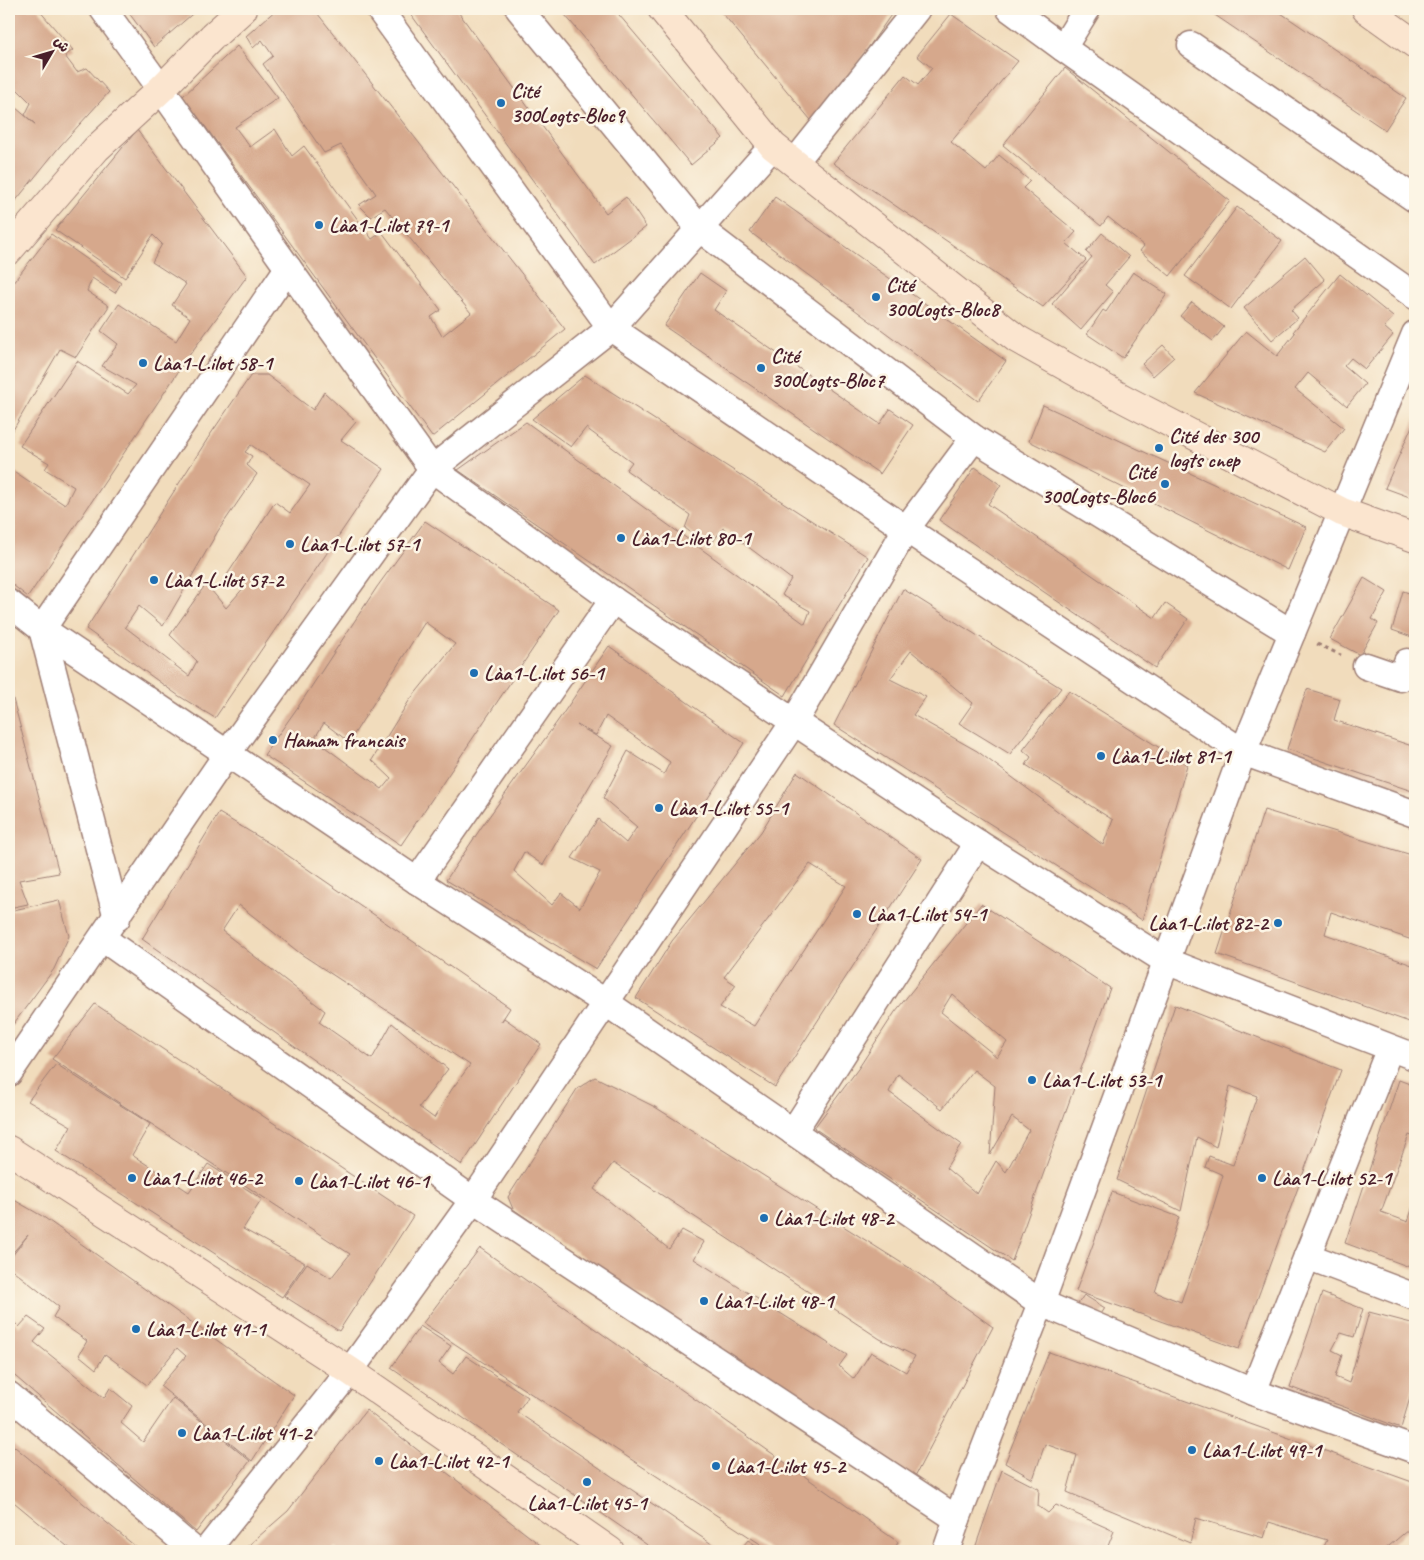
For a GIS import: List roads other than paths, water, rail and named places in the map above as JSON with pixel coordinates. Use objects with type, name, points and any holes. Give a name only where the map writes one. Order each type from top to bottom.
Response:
[{"type":"street","points":[[103,9],[432,469],[613,600],[794,722],[978,843],[1166,961],[1415,1057]]},
{"type":"street","points":[[9,250],[96,149],[243,9]]},
{"type":"street","points":[[379,9],[611,328],[906,529],[1243,752],[1415,814]]},
{"type":"street","points":[[519,9],[700,229],[974,438],[1292,632]]},
{"type":"street","points":[[662,9],[774,146],[1017,339],[1124,399],[1342,512],[1415,538]]},
{"type":"street","points":[[795,162],[917,9]]},
{"type":"street","points":[[1010,9],[1415,296]]},
{"type":"street","points":[[1063,48],[1087,9]]},
{"type":"street","points":[[1366,9],[1415,44]]},
{"type":"street","points":[[1191,45],[1415,199]]},
{"type":"street","points":[[9,1073],[227,754],[432,469],[611,328],[774,146]]},
{"type":"street","points":[[288,268],[42,629],[109,928],[473,1200],[957,1519]]},
{"type":"street","points":[[946,1551],[1041,1303],[1243,752],[1415,334]]},
{"type":"street","points":[[206,1551],[350,1372],[473,1200],[794,722],[906,529],[974,438]]},
{"type":"street","points":[[417,881],[613,600]]},
{"type":"street","points":[[9,603],[42,629],[227,754],[417,881],[605,1002],[1041,1303],[1253,1392],[1415,1450]]},
{"type":"street","points":[[1366,666],[1401,678],[1407,662],[1415,664]]},
{"type":"street","points":[[793,1132],[978,843]]},
{"type":"street","points":[[1253,1392],[1390,1048]]},
{"type":"street","points":[[9,1150],[350,1372],[610,1551]]},
{"type":"street","points":[[1307,1256],[1415,1296]]},
{"type":"street","points":[[9,1396],[195,1551]]},
{"type":"place","name":"Cité 300Logts-Bloc9","points":[[501,103]]},
{"type":"place","name":"Làa1-L.ilot 79-1","points":[[319,225]]},
{"type":"place","name":"Cité 300Logts-Bloc8","points":[[876,297]]},
{"type":"place","name":"Làa1-L.ilot 58-1","points":[[143,363]]},
{"type":"place","name":"Cité 300Logts-Bloc7","points":[[761,368]]},
{"type":"place","name":"Cité des 300 logts cnep","points":[[1159,448]]},
{"type":"place","name":"Cité 300Logts-Bloc6","points":[[1165,484]]},
{"type":"place","name":"Làa1-L.ilot 80-1","points":[[621,538]]},
{"type":"place","name":"Làa1-L.ilot 57-1","points":[[290,544]]},
{"type":"place","name":"Làa1-L.ilot 57-2","points":[[154,580]]},
{"type":"place","name":"Làa1-L.ilot 56-1","points":[[474,673]]},
{"type":"place","name":"Hamam francais","points":[[273,740]]},
{"type":"place","name":"Làa1-L.ilot 81-1","points":[[1101,756]]},
{"type":"place","name":"Làa1-L.ilot 55-1","points":[[659,808]]},
{"type":"place","name":"Làa1-L.ilot 54-1","points":[[857,914]]},
{"type":"place","name":"Làa1-L.ilot 82-2","points":[[1278,923]]},
{"type":"place","name":"Làa1-L.ilot 53-1","points":[[1032,1080]]},
{"type":"place","name":"Làa1-L.ilot 46-2","points":[[132,1178]]},
{"type":"place","name":"Làa1-L.ilot 52-1","points":[[1262,1178]]},
{"type":"place","name":"Làa1-L.ilot 46-1","points":[[299,1181]]},
{"type":"place","name":"Làa1-L.ilot 48-2","points":[[764,1218]]},
{"type":"place","name":"Làa1-L.ilot 48-1","points":[[704,1301]]},
{"type":"place","name":"Làa1-L.ilot 41-1","points":[[136,1329]]},
{"type":"place","name":"Làa1-L.ilot 41-2","points":[[182,1433]]},
{"type":"place","name":"Làa1-L.ilot 49-1","points":[[1192,1450]]},
{"type":"place","name":"Làa1-L.ilot 42-1","points":[[379,1461]]},
{"type":"place","name":"Làa1-L.ilot 45-2","points":[[716,1466]]},
{"type":"place","name":"Làa1-L.ilot 45-1","points":[[587,1482]]}]
